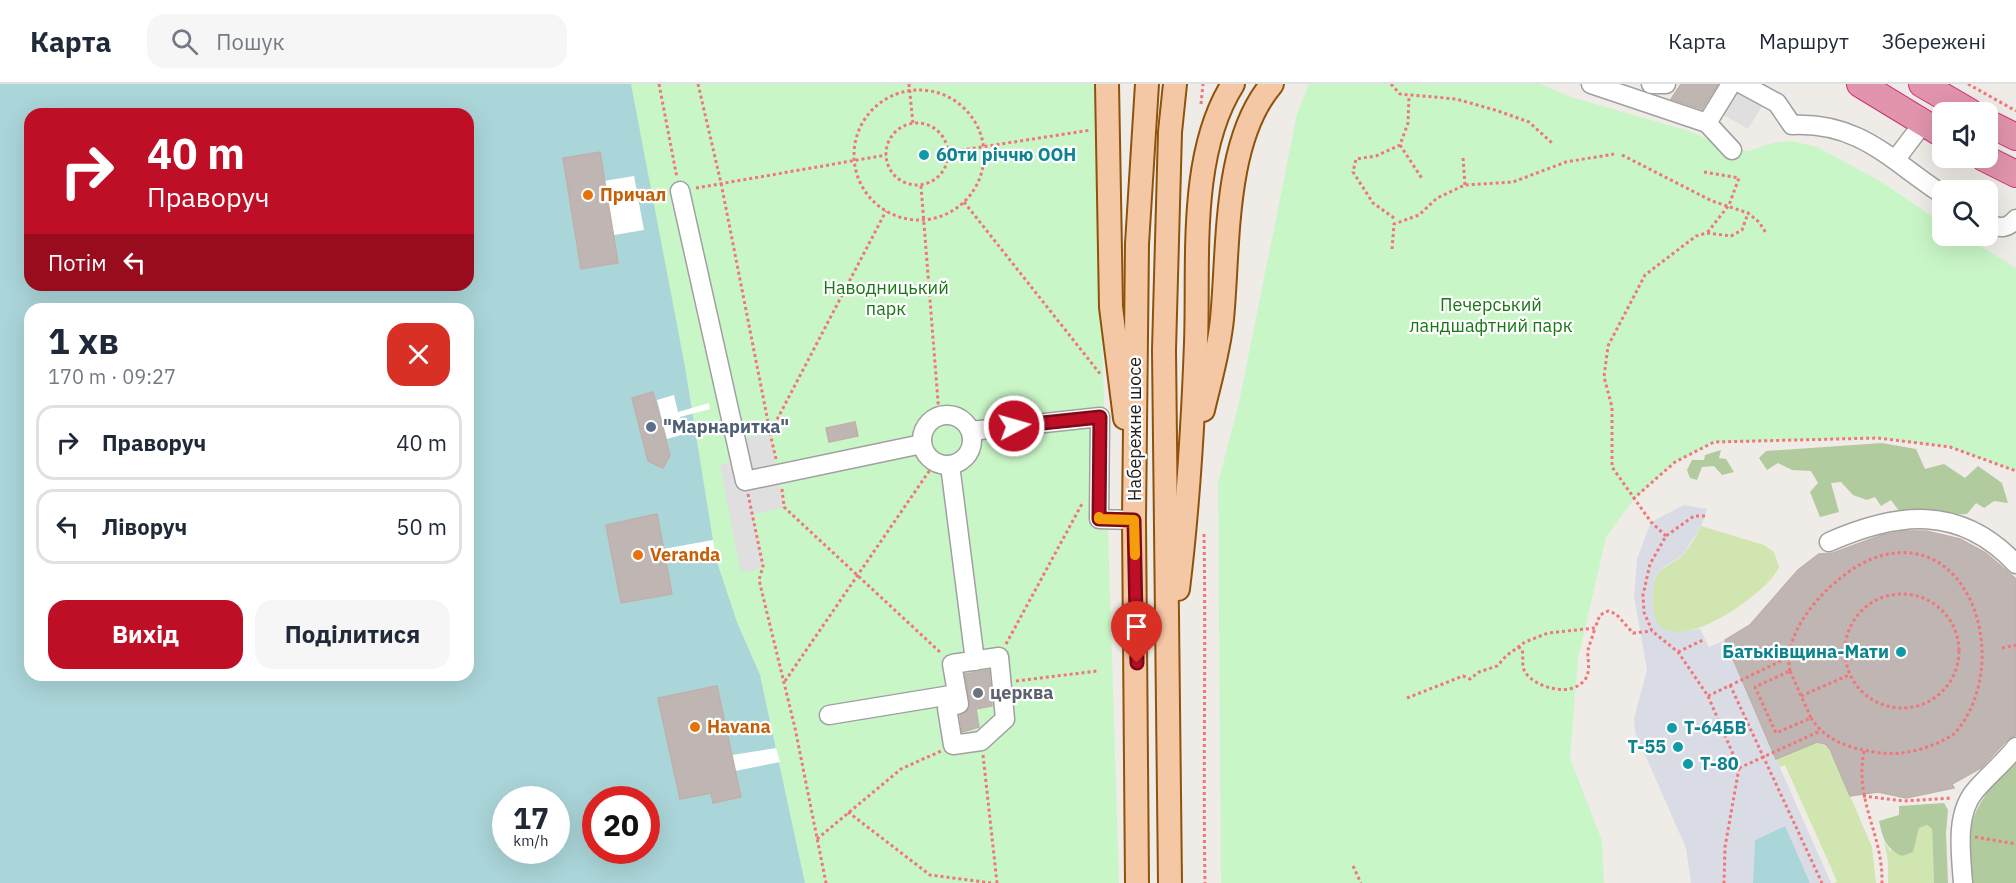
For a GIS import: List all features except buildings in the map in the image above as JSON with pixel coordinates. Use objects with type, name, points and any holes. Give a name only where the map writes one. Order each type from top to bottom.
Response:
[{"type":"highway","points":[[1860,84],[1932,127]]},
{"type":"highway","points":[[1922,84],[1953,102]]},
{"type":"highway","points":[[1998,128],[2016,136]]},
{"type":"highway","points":[[1998,165],[2016,174]]},
{"type":"main road","points":[[1107,84],[1111,307],[1135,512]]},
{"type":"main road","name":"Набережне шосе","points":[[1137,883],[1135,512],[1137,234],[1147,84]]},
{"type":"main road","name":"Набережне шосе","points":[[1170,883],[1164,350],[1170,132],[1175,84]]},
{"type":"main road","points":[[1168,662],[1191,461],[1203,173],[1219,113],[1233,84]]},
{"type":"main road","points":[[1191,461],[1221,323],[1234,178],[1239,150],[1257,105],[1272,84]]},
{"type":"main road","points":[[1997,168],[2016,182]]},
{"type":"street","points":[[1591,84],[1707,123],[1732,150]]},
{"type":"street","points":[[1651,84],[1666,84]]},
{"type":"street","points":[[1707,123],[1731,84]]},
{"type":"street","points":[[1742,84],[1777,103],[1792,125],[1823,124],[1847,130],[1896,159],[1912,174],[1932,187]]},
{"type":"street","points":[[1896,159],[1932,129]]},
{"type":"street","points":[[680,191],[745,481],[922,444]]},
{"type":"street","points":[[1998,226],[2003,228],[2010,226],[2016,219]]},
{"type":"street","points":[[939,414],[961,419],[971,431],[972,446],[969,453],[957,463],[942,464],[924,451],[922,444],[925,428],[939,414]]},
{"type":"street","points":[[971,431],[1100,417],[1099,519],[1135,512]]},
{"type":"street","points":[[942,464],[975,661]]},
{"type":"street","points":[[1829,542],[1880,522],[1922,517],[1961,527],[1998,547],[2016,564]]},
{"type":"street","points":[[999,657],[1005,719],[981,741],[953,745],[947,708],[959,704],[952,664],[975,661],[999,657]]},
{"type":"street","points":[[830,715],[957,694]]},
{"type":"street","points":[[1963,883],[1961,834],[1966,808],[1974,792],[2016,747]]},
{"type":"path","points":[[659,84],[680,191],[886,155]]},
{"type":"path","points":[[698,84],[721,183],[770,433]]},
{"type":"path","points":[[909,84],[913,123]]},
{"type":"path","points":[[1201,106],[1203,84]]},
{"type":"path","points":[[1391,84],[1400,94],[1456,99],[1529,122],[1552,143]]},
{"type":"path","points":[[1968,84],[2016,111]]},
{"type":"path","points":[[910,91],[930,91],[949,98],[965,109],[977,126],[983,145],[983,166],[976,186],[964,202],[944,215],[924,220],[904,218],[886,212],[870,198],[859,181],[854,160],[855,141],[862,123],[883,102],[910,91]]},
{"type":"path","points":[[1394,218],[1373,203],[1353,172],[1356,159],[1376,156],[1400,145],[1407,123],[1409,96]]},
{"type":"path","points":[[913,123],[933,127],[941,134],[949,152],[948,162],[938,178],[921,186],[911,185],[893,174],[886,155],[887,146],[896,131],[913,123]]},
{"type":"path","points":[[949,152],[1098,129]]},
{"type":"path","points":[[1400,145],[1423,180]]},
{"type":"path","points":[[1392,249],[1394,224],[1419,215],[1437,198],[1465,185],[1514,182],[1566,162],[1614,154]]},
{"type":"path","points":[[1622,155],[1712,201],[1748,213],[1766,233]]},
{"type":"path","points":[[1463,158],[1465,185]]},
{"type":"path","points":[[1704,172],[1739,178],[1729,205],[1707,233]]},
{"type":"path","points":[[921,186],[939,414]]},
{"type":"path","points":[[639,202],[653,199]]},
{"type":"path","points":[[964,202],[1101,375]]},
{"type":"path","points":[[1666,536],[1634,499],[1612,467],[1612,407],[1604,377],[1608,346],[1645,275],[1696,236],[1707,233],[1731,236],[1742,230],[1748,213]]},
{"type":"path","points":[[1634,499],[1675,462],[1714,442],[1878,438],[1950,447],[2016,471]]},
{"type":"path","points":[[784,682],[942,464]]},
{"type":"path","points":[[999,657],[1099,471]]},
{"type":"path","points":[[745,481],[763,566],[759,580],[784,682],[826,883]]},
{"type":"path","points":[[1705,516],[1694,516],[1666,536],[1650,564],[1646,578],[1644,612],[1652,631],[1678,652],[1708,696],[1739,768],[1725,847],[1724,883]]},
{"type":"path","points":[[1204,527],[1207,698],[1203,772],[1204,883]]},
{"type":"path","points":[[1956,570],[1925,556],[1903,553],[1880,556],[1859,565],[1817,598],[1807,613],[1787,658],[1790,671],[1811,718],[1820,731],[1836,742],[1864,751],[1887,753],[1933,745],[1966,725]]},
{"type":"path","points":[[1912,595],[1937,606],[1949,617],[1959,639],[1960,654],[1950,686],[1930,702],[1915,707],[1900,708],[1878,702],[1858,688],[1850,675],[1845,651],[1849,629],[1863,609],[1888,596],[1912,595]]},
{"type":"path","points":[[1518,647],[1522,649],[1523,668],[1527,675],[1547,687],[1573,688],[1587,677],[1590,664],[1588,652],[1600,615],[1608,611],[1616,614],[1633,633],[1652,631]]},
{"type":"path","points":[[1407,698],[1462,676],[1470,679],[1479,672],[1497,666],[1518,647],[1548,633],[1595,628]]},
{"type":"path","points":[[1678,652],[1705,639]]},
{"type":"path","points":[[2000,641],[2001,657]]},
{"type":"path","points":[[2002,648],[2016,645]]},
{"type":"path","points":[[1708,696],[1787,658]]},
{"type":"path","points":[[1003,682],[1097,671]]},
{"type":"path","points":[[1790,671],[1755,687],[1776,733],[1811,718]]},
{"type":"path","points":[[1801,696],[1850,675]]},
{"type":"path","points":[[1730,685],[1822,883]]},
{"type":"path","points":[[1739,768],[1820,731]]},
{"type":"path","points":[[981,741],[997,883]]},
{"type":"path","points":[[817,839],[901,769],[953,745]]},
{"type":"path","points":[[1864,751],[1860,780],[1879,844],[1882,883]]},
{"type":"path","points":[[1863,796],[1904,801],[1950,798]]},
{"type":"path","points":[[848,812],[930,876],[992,883]]},
{"type":"path","points":[[1961,834],[2016,844]]},
{"type":"path","points":[[1353,866],[1361,883]]},
{"type":"green space","name":"Наводницький парк","points":[[629,84],[1094,84],[1119,883],[805,883],[760,675],[737,622],[716,559]]},
{"type":"green space","name":"Печерський ландшафтний парк","points":[[1309,84],[1540,84],[1571,97],[1689,131],[1732,150],[1749,151],[1772,143],[1792,141],[1817,147],[1880,181],[1932,216],[1932,246],[1980,246],[2016,268],[2016,471],[1950,447],[1878,438],[1714,442],[1675,462],[1634,499],[1606,537],[1578,659],[1570,758],[1602,841],[1604,883],[1221,883],[1218,483],[1239,403],[1297,114]]},
{"type":"green space","points":[[1882,443],[1916,449],[1925,469],[1944,464],[1965,478],[1978,466],[2002,483],[2008,503],[1994,501],[1984,508],[1976,503],[1967,514],[1899,511],[1891,500],[1881,506],[1875,497],[1867,500],[1853,495],[1841,482],[1831,483],[1839,512],[1820,517],[1810,492],[1818,483],[1811,471],[1792,470],[1778,463],[1767,470],[1759,458],[1766,451]]},
{"type":"green space","points":[[1721,450],[1719,458],[1726,459],[1734,472],[1722,475],[1714,466],[1702,467],[1697,480],[1690,478],[1687,470],[1692,460],[1704,460],[1705,455]]},
{"type":"green space","points":[[1701,526],[1764,545],[1774,552],[1779,567],[1771,579],[1736,609],[1692,630],[1673,632],[1659,626],[1653,609],[1653,584],[1662,570],[1684,554]]},
{"type":"green space","points":[[1817,742],[1830,749],[1872,847],[1876,883],[1835,883],[1837,881],[1785,765],[1780,767],[1776,759]]},
{"type":"green space","points":[[2016,756],[2016,883],[1968,883],[1971,826],[1990,788]]},
{"type":"green space","points":[[1944,803],[1948,810],[1946,833],[1948,883],[1934,883],[1932,829],[1927,825],[1919,828],[1913,852],[1902,856],[1892,850],[1886,842],[1879,821],[1899,815],[1899,806]]},
{"type":"green space","points":[[1927,825],[1932,829],[1934,883],[1888,883],[1888,861],[1884,841],[1890,851],[1917,838],[1919,828]]},
{"type":"shaded area","points":[[1737,89],[1763,104],[1748,129],[1722,114]]},
{"type":"shaded area","points":[[770,433],[784,507],[753,515],[763,566],[751,572],[740,570],[720,465],[740,460],[735,440]]},
{"type":"shaded area","points":[[1684,505],[1707,509],[1701,526],[1683,555],[1662,568],[1655,578],[1652,603],[1657,623],[1665,630],[1677,632],[1700,629],[1709,647],[1725,640],[1784,666],[1878,792],[1850,796],[1830,749],[1825,744],[1817,742],[1773,752],[1831,883],[1810,883],[1784,826],[1755,840],[1753,883],[1691,883],[1686,848],[1635,732],[1634,718],[1647,670],[1634,596],[1637,559],[1651,522]]},
{"type":"water","points":[[0,84],[631,84],[685,367],[716,559],[737,622],[760,675],[805,883],[0,883]]},
{"type":"water","points":[[1785,826],[1810,883],[1753,883],[1755,840]]},
{"type":"pier","points":[[634,176],[644,230],[614,235],[604,181]]},
{"type":"pier","points":[[674,395],[678,412],[709,403],[710,409],[680,417],[684,434],[667,439],[657,400]]},
{"type":"pier","points":[[713,540],[715,552],[666,562],[663,549]]},
{"type":"pier","points":[[776,748],[780,762],[735,771],[732,755]]},
{"type":"slow traffic","points":[[1099,517],[1099,519],[1134,520],[1135,555]]},
{"type":"place","name":"60ти річчю ООН","points":[[924,155]]},
{"type":"place","name":"Причал","points":[[588,195]]},
{"type":"place","name":"\"Марнаритка\"","points":[[651,427]]},
{"type":"place","name":"Veranda","points":[[638,555]]},
{"type":"place","name":"Батьківщина-Мати","points":[[1901,652]]},
{"type":"place","name":"церква","points":[[978,693]]},
{"type":"place","name":"Havana","points":[[695,727]]},
{"type":"place","name":"Т-64БВ","points":[[1672,728]]},
{"type":"place","name":"Т-55","points":[[1678,747]]},
{"type":"place","name":"Т-80","points":[[1688,764]]},
{"type":"route","points":[[1014,426],[1100,417],[1099,519],[1134,520],[1137,663]]}]
